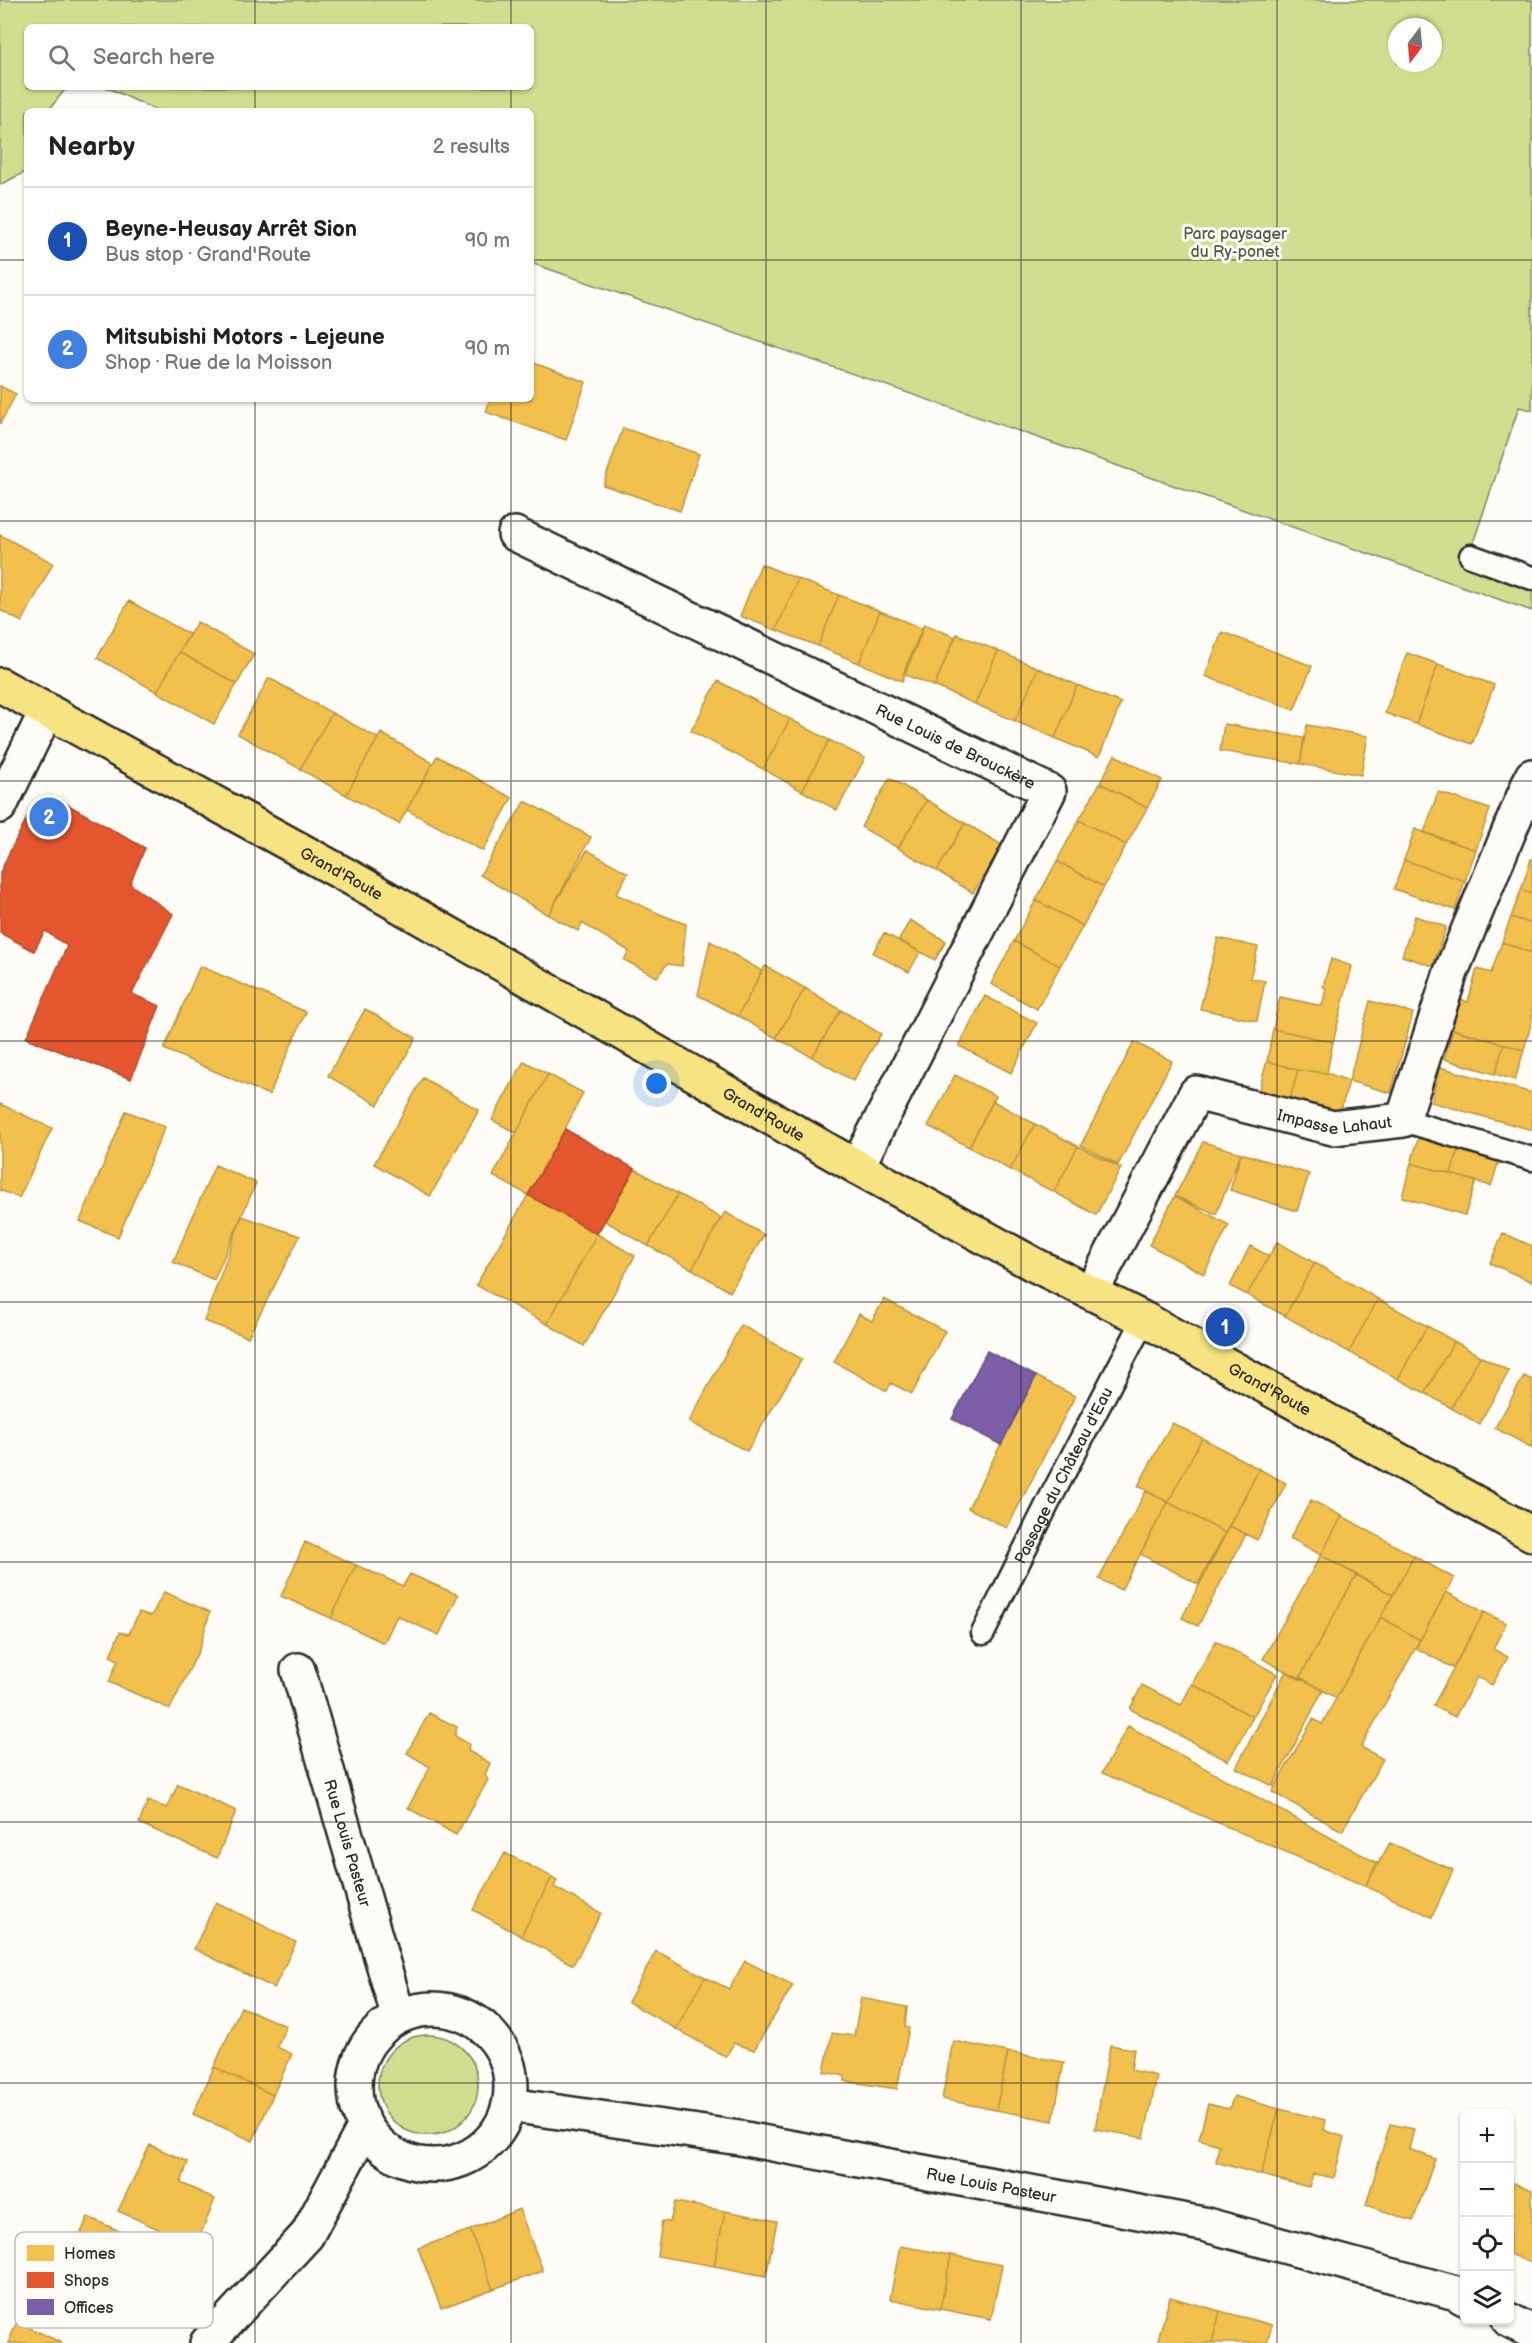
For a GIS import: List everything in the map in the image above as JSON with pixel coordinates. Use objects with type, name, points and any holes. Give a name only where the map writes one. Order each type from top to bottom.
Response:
[{"type":"main road","name":"Grand'Route","points":[[0,685],[353,879],[856,1167],[1033,1264],[1092,1291],[1144,1319],[1532,1534]]},
{"type":"street","name":"Rue Louis de Brouckère","points":[[515,534],[1049,791],[856,1167]]},
{"type":"street","points":[[0,806],[47,711]]},
{"type":"street","name":"Impasse Lahaut","points":[[1092,1291],[1196,1093],[1333,1128],[1402,1120],[1451,972],[1532,776]]},
{"type":"street","name":"Rue Louis Pasteur","points":[[298,1670],[398,2015]]},
{"type":"street","points":[[427,2007],[457,2011],[483,2025],[502,2047],[512,2075],[510,2105],[500,2129],[481,2149],[458,2162],[431,2166],[405,2161],[381,2146],[364,2126],[354,2095],[357,2063],[373,2035],[398,2015],[427,2007]]},
{"type":"street","name":"Rue Louis Pasteur","points":[[510,2105],[740,2138],[1203,2224],[1460,2296]]},
{"type":"street","points":[[207,2343],[307,2235],[364,2126]]},
{"type":"street","points":[[1514,2323],[1532,2332]]},
{"type":"lane","points":[[1471,556],[1532,578]]},
{"type":"lane","points":[[1402,1120],[1532,1159]]},
{"type":"lane","name":"Passage du Château d'Eau","points":[[982,1633],[1144,1319]]},
{"type":"green space","name":"Parc paysager du Ry-ponet","points":[[0,0],[1532,0],[1532,410],[1519,407],[1467,561],[1532,585],[1532,611],[534,264],[534,108],[152,108],[112,90],[534,90],[534,24],[24,24],[24,90],[65,90],[50,108],[24,108],[24,173],[0,185]]},
{"type":"green space","points":[[418,2035],[438,2035],[464,2049],[475,2066],[478,2085],[475,2104],[464,2121],[438,2135],[418,2135],[400,2127],[386,2113],[378,2095],[378,2075],[386,2057],[400,2043]]},
{"type":"building: Homes","points":[[534,363],[586,382],[566,440],[486,412],[489,402],[534,402]]},
{"type":"building: Homes","points":[[0,386],[16,394],[0,424]]},
{"type":"building: Homes","points":[[623,428],[699,454],[680,511],[603,485]]},
{"type":"building: Homes","points":[[0,535],[53,563],[22,622],[0,610]]},
{"type":"building: Homes","points":[[761,564],[798,579],[776,630],[740,616]]},
{"type":"building: Homes","points":[[798,579],[839,595],[818,646],[776,630]]},
{"type":"building: Homes","points":[[839,595],[880,611],[859,663],[818,646]]},
{"type":"building: Homes","points":[[129,601],[189,634],[157,692],[97,658]]},
{"type":"building: Homes","points":[[880,611],[923,629],[902,681],[859,663]]},
{"type":"building: Homes","points":[[197,622],[254,654],[237,684],[179,652]]},
{"type":"building: Homes","points":[[924,624],[955,637],[934,686],[903,674]]},
{"type":"building: Homes","points":[[1222,632],[1312,666],[1294,710],[1205,676]]},
{"type":"building: Homes","points":[[957,634],[998,651],[975,704],[934,686]]},
{"type":"building: Homes","points":[[998,651],[1038,668],[1015,721],[975,704]]},
{"type":"building: Homes","points":[[179,652],[237,684],[214,724],[157,692]]},
{"type":"building: Homes","points":[[1407,653],[1438,664],[1416,724],[1385,713]]},
{"type":"building: Homes","points":[[1438,664],[1494,685],[1472,744],[1416,724]]},
{"type":"building: Homes","points":[[1038,668],[1077,685],[1055,738],[1015,721]]},
{"type":"building: Homes","points":[[269,678],[332,713],[300,769],[238,734]]},
{"type":"building: Homes","points":[[718,681],[790,719],[763,769],[691,731]]},
{"type":"building: Homes","points":[[1077,685],[1121,703],[1099,757],[1055,738]]},
{"type":"building: Homes","points":[[332,713],[378,738],[346,795],[300,769]]},
{"type":"building: Homes","points":[[790,719],[829,740],[802,791],[763,769]]},
{"type":"building: Homes","points":[[1224,724],[1304,738],[1300,764],[1220,751]]},
{"type":"building: Homes","points":[[1307,725],[1368,736],[1361,775],[1300,764]]},
{"type":"building: Homes","points":[[381,733],[433,763],[399,824],[346,795]]},
{"type":"building: Homes","points":[[829,740],[865,758],[837,810],[802,791]]},
{"type":"building: Homes","points":[[1115,755],[1162,780],[1147,808],[1100,783]]},
{"type":"building: Homes","points":[[437,756],[512,798],[483,851],[407,810]]},
{"type":"building: Homes","points":[[890,778],[927,800],[898,848],[861,827]]},
{"type":"building: Homes","points":[[1100,783],[1147,808],[1126,845],[1079,820]]},
{"type":"building: Homes","points":[[1438,792],[1490,809],[1476,850],[1424,833]]},
{"type":"building: Homes","points":[[927,800],[965,823],[937,871],[898,848]]},
{"type":"building: Homes","points":[[525,801],[591,837],[548,915],[480,875]]},
{"type":"building: Homes","points":[[1079,820],[1126,845],[1104,887],[1057,861]]},
{"type":"building: Homes","points":[[965,823],[1002,845],[973,893],[937,871]]},
{"type":"building: Homes","points":[[1415,829],[1476,850],[1465,881],[1404,860]]},
{"type":"building: Homes","points":[[587,850],[628,873],[616,894],[686,924],[682,966],[667,964],[657,977],[624,960],[629,951],[582,923],[578,931],[548,915]]},
{"type":"building: Homes","points":[[1532,859],[1532,894],[1521,890]]},
{"type":"building: Homes","points":[[1404,860],[1465,881],[1455,910],[1394,889]]},
{"type":"building: Homes","points":[[1057,861],[1104,887],[1083,926],[1036,900]]},
{"type":"building: Homes","points":[[1521,890],[1532,894],[1532,924],[1511,917]]},
{"type":"building: Homes","points":[[1036,900],[1083,926],[1060,966],[1014,941]]},
{"type":"building: Homes","points":[[1415,916],[1446,927],[1433,966],[1402,956]]},
{"type":"building: Homes","points":[[1511,917],[1532,924],[1532,953],[1502,942]]},
{"type":"building: Homes","points":[[910,920],[946,941],[935,960],[899,940]]},
{"type":"building: Homes","points":[[884,933],[920,952],[909,972],[873,953]]},
{"type":"building: Homes","points":[[1218,938],[1258,947],[1250,978],[1265,981],[1257,1021],[1200,1009]]},
{"type":"building: Homes","points":[[710,941],[762,971],[738,1016],[698,995]]},
{"type":"building: Homes","points":[[1014,941],[1060,966],[1037,1009],[991,984]]},
{"type":"building: Homes","points":[[1502,942],[1532,953],[1532,1020],[1524,1050],[1451,1029],[1460,999],[1468,1002],[1477,969],[1491,973]]},
{"type":"building: Homes","points":[[1331,959],[1352,966],[1333,1042],[1273,1029],[1280,997],[1322,1006],[1326,989],[1323,986]]},
{"type":"building: Homes","points":[[200,966],[306,1012],[269,1095],[164,1049]]},
{"type":"building: Homes","points":[[765,966],[805,988],[776,1038],[738,1016]]},
{"type":"building: Homes","points":[[805,988],[841,1010],[812,1057],[776,1038]]},
{"type":"building: Homes","points":[[985,996],[1037,1023],[1011,1073],[959,1046]]},
{"type":"building: Homes","points":[[1370,1001],[1413,1013],[1391,1093],[1349,1081]]},
{"type":"building: Homes","points":[[365,1009],[416,1038],[378,1105],[328,1076]]},
{"type":"building: Homes","points":[[841,1010],[881,1034],[853,1081],[812,1057]]},
{"type":"building: Homes","points":[[1273,1029],[1333,1042],[1327,1073],[1298,1070],[1267,1061]]},
{"type":"building: Homes","points":[[1453,1029],[1504,1044],[1495,1074],[1444,1059]]},
{"type":"building: Homes","points":[[1134,1042],[1172,1061],[1118,1165],[1081,1145]]},
{"type":"building: Homes","points":[[1504,1044],[1524,1050],[1515,1080],[1495,1074]]},
{"type":"building: Homes","points":[[524,1061],[548,1074],[516,1133],[492,1120]]},
{"type":"building: Homes","points":[[1267,1061],[1298,1070],[1288,1106],[1257,1097]]},
{"type":"building: Homes","points":[[1440,1067],[1532,1093],[1532,1130],[1431,1102]]},
{"type":"building: Homes","points":[[1298,1070],[1327,1073],[1349,1081],[1338,1120],[1288,1106]]},
{"type":"building: Homes","points":[[548,1074],[583,1093],[528,1195],[493,1176]]},
{"type":"building: Homes","points":[[955,1075],[996,1096],[969,1147],[928,1126]]},
{"type":"building: Homes","points":[[423,1078],[479,1110],[430,1196],[374,1164]]},
{"type":"building: Homes","points":[[993,1101],[1035,1124],[1010,1170],[969,1147]]},
{"type":"building: Homes","points":[[0,1104],[52,1128],[19,1198],[0,1190]]},
{"type":"building: Homes","points":[[126,1111],[165,1127],[118,1237],[80,1221]]},
{"type":"building: Homes","points":[[1035,1124],[1078,1146],[1054,1192],[1010,1170]]},
{"type":"building: Homes","points":[[1420,1133],[1460,1144],[1451,1174],[1411,1163]]},
{"type":"building: Homes","points":[[1203,1142],[1241,1153],[1216,1214],[1175,1196]]},
{"type":"building: Homes","points":[[1460,1144],[1500,1157],[1491,1186],[1451,1174]]},
{"type":"building: Homes","points":[[1078,1146],[1121,1168],[1096,1215],[1054,1192]]},
{"type":"building: Homes","points":[[1241,1153],[1309,1174],[1297,1211],[1230,1190]]},
{"type":"building: Homes","points":[[1411,1163],[1476,1181],[1465,1215],[1402,1197]]},
{"type":"building: Homes","points":[[215,1165],[256,1183],[214,1280],[173,1262]]},
{"type":"building: Homes","points":[[635,1169],[678,1194],[648,1246],[605,1221]]},
{"type":"building: Homes","points":[[678,1194],[721,1218],[692,1269],[648,1246]]},
{"type":"building: Homes","points":[[528,1195],[597,1234],[547,1324],[476,1285]]},
{"type":"building: Homes","points":[[1175,1196],[1229,1225],[1204,1274],[1149,1245]]},
{"type":"building: Homes","points":[[725,1212],[764,1235],[730,1292],[692,1269]]},
{"type":"building: Homes","points":[[242,1216],[300,1236],[248,1337],[204,1321]]},
{"type":"building: Homes","points":[[1503,1233],[1532,1246],[1532,1282],[1490,1263]]},
{"type":"building: Homes","points":[[597,1234],[635,1256],[584,1346],[547,1324]]},
{"type":"building: Homes","points":[[1277,1242],[1315,1263],[1285,1316],[1247,1295]]},
{"type":"building: Homes","points":[[1250,1246],[1269,1256],[1247,1295],[1230,1286]]},
{"type":"building: Homes","points":[[1315,1263],[1378,1299],[1349,1352],[1285,1316]]},
{"type":"building: Homes","points":[[884,1299],[945,1331],[912,1394],[891,1383],[887,1391],[834,1362],[859,1314],[872,1321]]},
{"type":"building: Homes","points":[[1378,1299],[1427,1326],[1398,1379],[1349,1352]]},
{"type":"building: Homes","points":[[741,1325],[802,1359],[747,1451],[689,1422]]},
{"type":"building: Homes","points":[[1427,1326],[1454,1341],[1425,1393],[1398,1379]]},
{"type":"building: Homes","points":[[1454,1341],[1480,1356],[1451,1408],[1425,1393]]},
{"type":"building: Homes","points":[[1480,1356],[1509,1371],[1479,1424],[1451,1408]]},
{"type":"building: Homes","points":[[1036,1376],[1075,1396],[1007,1528],[968,1508]]},
{"type":"building: Homes","points":[[1524,1376],[1532,1380],[1532,1448],[1495,1428]]},
{"type":"building: Homes","points":[[1172,1423],[1202,1438],[1168,1502],[1138,1486]]},
{"type":"building: Homes","points":[[1202,1438],[1259,1469],[1225,1533],[1168,1502]]},
{"type":"building: Homes","points":[[1259,1469],[1286,1483],[1257,1540],[1230,1526]]},
{"type":"building: Homes","points":[[1146,1491],[1168,1502],[1121,1590],[1099,1579]]},
{"type":"building: Homes","points":[[1311,1500],[1342,1516],[1321,1555],[1290,1538]]},
{"type":"building: Homes","points":[[1168,1502],[1225,1533],[1198,1584],[1140,1554]]},
{"type":"building: Homes","points":[[1342,1516],[1414,1556],[1393,1595],[1321,1555]]},
{"type":"building: Homes","points":[[1230,1526],[1246,1534],[1198,1626],[1182,1618]]},
{"type":"building: Homes","points":[[305,1542],[356,1565],[331,1618],[281,1596]]},
{"type":"building: Homes","points":[[1321,1555],[1356,1575],[1299,1679],[1263,1659]]},
{"type":"building: Homes","points":[[1414,1556],[1454,1578],[1420,1640],[1381,1617]]},
{"type":"building: Homes","points":[[356,1565],[403,1586],[410,1574],[458,1595],[439,1635],[397,1616],[384,1643],[331,1618]]},
{"type":"building: Homes","points":[[1356,1575],[1393,1595],[1336,1698],[1300,1677]]},
{"type":"building: Homes","points":[[164,1592],[210,1612],[199,1650],[170,1709],[109,1682],[118,1660],[110,1656],[120,1632],[129,1634],[139,1612],[151,1616]]},
{"type":"building: Homes","points":[[1446,1592],[1484,1612],[1453,1668],[1416,1648]]},
{"type":"building: Homes","points":[[1484,1612],[1506,1623],[1493,1649],[1508,1657],[1492,1685],[1477,1677],[1455,1717],[1433,1706]]},
{"type":"building: Homes","points":[[1381,1617],[1420,1640],[1361,1747],[1383,1759],[1342,1831],[1272,1792],[1313,1719],[1322,1724]]},
{"type":"building: Homes","points":[[1216,1641],[1277,1674],[1253,1717],[1192,1684]]},
{"type":"building: Homes","points":[[1286,1671],[1323,1690],[1273,1786],[1236,1768]]},
{"type":"building: Homes","points":[[1192,1684],[1253,1717],[1228,1761],[1130,1709],[1142,1685],[1181,1705]]},
{"type":"building: Homes","points":[[429,1713],[457,1727],[455,1736],[469,1744],[468,1751],[490,1763],[485,1775],[488,1780],[456,1835],[408,1808],[430,1767],[407,1753]]},
{"type":"building: Homes","points":[[1128,1726],[1377,1863],[1365,1886],[1102,1773]]},
{"type":"building: Homes","points":[[178,1784],[236,1811],[217,1858],[139,1823],[148,1801],[167,1808]]},
{"type":"building: Homes","points":[[1390,1843],[1453,1870],[1432,1917],[1365,1886]]},
{"type":"building: Homes","points":[[505,1853],[552,1877],[521,1936],[473,1910]]},
{"type":"building: Homes","points":[[552,1877],[557,1880],[554,1887],[601,1913],[573,1965],[521,1936]]},
{"type":"building: Homes","points":[[216,1902],[296,1942],[274,1988],[194,1949]]},
{"type":"building: Homes","points":[[656,1951],[705,1977],[676,2029],[628,2002]]},
{"type":"building: Homes","points":[[745,1961],[793,1985],[754,2050],[734,2043],[726,2057],[676,2029],[705,1977],[729,1989]]},
{"type":"building: Homes","points":[[861,1998],[907,2007],[905,2027],[909,2028],[897,2089],[845,2081],[845,2076],[824,2072],[832,2033],[854,2036]]},
{"type":"building: Homes","points":[[241,2007],[286,2026],[277,2047],[292,2054],[273,2095],[214,2067]]},
{"type":"building: Homes","points":[[953,2041],[1008,2052],[996,2110],[942,2099]]},
{"type":"building: Homes","points":[[1110,2045],[1134,2049],[1131,2070],[1157,2076],[1144,2138],[1095,2129]]},
{"type":"building: Homes","points":[[1008,2052],[1064,2062],[1053,2121],[996,2110]]},
{"type":"building: Homes","points":[[214,2067],[273,2095],[253,2141],[193,2114]]},
{"type":"building: Homes","points":[[1234,2096],[1279,2109],[1261,2175],[1216,2162],[1219,2145],[1199,2139],[1208,2104],[1229,2109]]},
{"type":"building: Homes","points":[[1279,2109],[1326,2120],[1324,2130],[1344,2137],[1334,2178],[1313,2174],[1309,2187],[1261,2175]]},
{"type":"building: Homes","points":[[1390,2124],[1414,2129],[1409,2149],[1435,2159],[1413,2221],[1366,2205]]},
{"type":"building: Homes","points":[[150,2145],[188,2162],[181,2183],[215,2199],[202,2232],[165,2232],[118,2211]]},
{"type":"building: Homes","points":[[1514,2183],[1532,2190],[1532,2263],[1514,2256]]},
{"type":"building: Homes","points":[[675,2202],[725,2211],[714,2266],[657,2256],[662,2221],[670,2222]]},
{"type":"building: Homes","points":[[519,2209],[543,2271],[493,2289],[470,2230]]},
{"type":"building: Homes","points":[[725,2211],[777,2221],[766,2276],[714,2266]]},
{"type":"building: Homes","points":[[88,2217],[121,2232],[81,2232]]},
{"type":"building: Homes","points":[[470,2230],[493,2289],[441,2308],[418,2248]]},
{"type":"building: Homes","points":[[900,2246],[951,2255],[940,2309],[890,2299]]},
{"type":"building: Homes","points":[[951,2255],[1002,2265],[991,2319],[940,2309]]},
{"type":"building: Homes","points":[[1170,2297],[1220,2311],[1212,2343],[1157,2343]]},
{"type":"building: Homes","points":[[1220,2311],[1272,2325],[1267,2343],[1212,2343]]},
{"type":"building: Homes","points":[[15,2327],[30,2328],[62,2343],[8,2343]]},
{"type":"building: Shops","points":[[63,802],[145,848],[130,884],[173,914],[132,994],[160,1006],[131,1079],[26,1038],[67,946],[45,931],[34,951],[0,933],[0,873],[9,853],[28,816]]},
{"type":"building: Shops","points":[[565,1129],[635,1169],[597,1234],[528,1195]]},
{"type":"building: Offices","points":[[987,1351],[1036,1376],[1001,1445],[952,1419]]},
{"type":"place","name":"Mitsubishi Motors - Lejeune","points":[[49,817]]},
{"type":"place","name":"Beyne-Heusay Arrêt Sion","points":[[1225,1327]]}]
